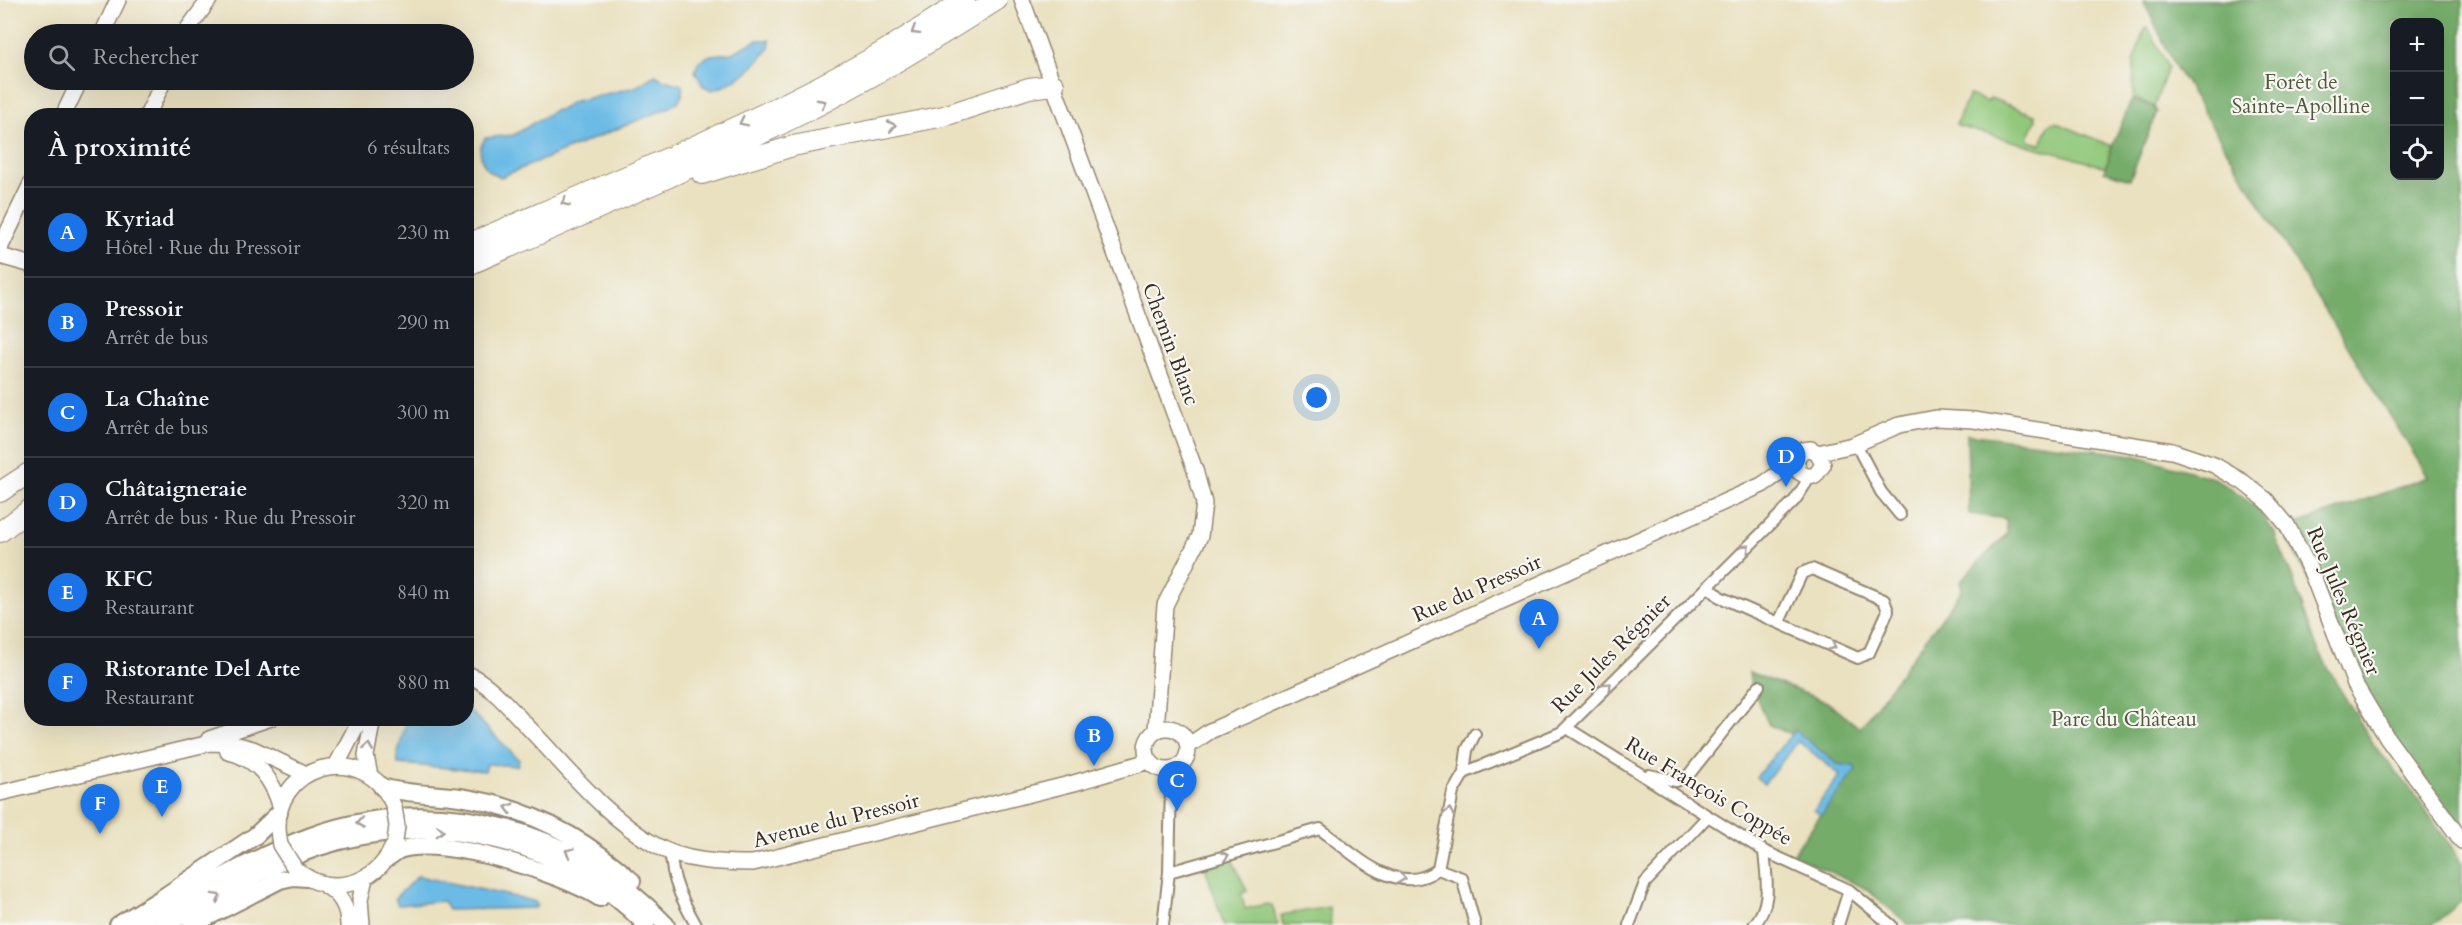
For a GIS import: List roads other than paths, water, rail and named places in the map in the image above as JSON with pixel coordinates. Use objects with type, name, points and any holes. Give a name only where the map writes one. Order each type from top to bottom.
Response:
[{"type":"highway","points":[[474,242],[685,151],[779,105],[872,57],[965,0]]},
{"type":"highway","points":[[474,262],[798,116],[884,70],[997,0]]},
{"type":"highway","points":[[636,191],[664,187],[793,146],[944,116],[1029,88],[1054,85]]},
{"type":"highway","points":[[0,492],[24,476]]},
{"type":"highway","points":[[0,519],[24,502]]},
{"type":"highway","points":[[0,532],[24,514]]},
{"type":"main road","points":[[376,781],[408,793],[459,797],[493,804],[525,813],[555,826],[583,841],[612,862],[649,897],[674,925]]},
{"type":"main road","points":[[118,925],[255,836],[280,809]]},
{"type":"main road","points":[[137,925],[278,849],[348,825],[380,819],[420,816],[453,817],[488,823],[522,832],[554,845],[590,862],[622,885],[666,925]]},
{"type":"main road","points":[[165,925],[254,876],[318,847],[356,836],[410,830],[449,831],[485,836],[531,849],[587,877],[608,891],[646,925]]},
{"type":"main road","points":[[387,858],[399,850],[426,847],[492,856],[553,875],[581,887],[599,897],[633,925]]},
{"type":"main road","points":[[192,925],[280,880],[292,877],[307,878]]},
{"type":"street","points":[[107,24],[118,0]]},
{"type":"street","points":[[116,24],[128,0]]},
{"type":"street","points":[[191,24],[209,0]]},
{"type":"street","name":"Chemin Blanc","points":[[1024,5],[1191,459],[1204,503],[1200,536],[1164,605],[1158,708],[1173,734]]},
{"type":"street","points":[[67,108],[75,90]]},
{"type":"street","points":[[77,108],[85,90]]},
{"type":"street","points":[[151,108],[159,90]]},
{"type":"street","points":[[2,254],[24,201]]},
{"type":"street","points":[[2,254],[24,217]]},
{"type":"street","points":[[2,254],[24,263]]},
{"type":"street","name":"Rue Jules Régnier","points":[[1854,444],[1899,425],[1936,418],[1974,420],[2172,452],[2214,465],[2243,482],[2266,500],[2287,525],[2312,574],[2355,684],[2387,738],[2462,841]]},
{"type":"street","points":[[1821,459],[1854,444],[1881,492],[1900,515]]},
{"type":"street","points":[[1811,449],[1821,459],[1819,473],[1806,476],[1797,469],[1796,460],[1803,450],[1811,449]]},
{"type":"street","name":"Rue du Pressoir","points":[[1173,734],[1210,731],[1762,485],[1796,460]]},
{"type":"street","name":"Rue Jules Régnier","points":[[1464,773],[1567,728],[1795,500],[1806,476]]},
{"type":"street","name":"Rue du Pressoir","points":[[1762,485],[1806,476]]},
{"type":"street","points":[[1708,586],[1720,597],[1858,658],[1869,653],[1888,611],[1884,600],[1812,569],[1802,573],[1779,622]]},
{"type":"street","name":"Avenue du Pressoir","points":[[474,667],[484,671],[500,686],[540,729],[552,751]]},
{"type":"street","name":"Avenue du Pressoir","points":[[474,679],[492,691],[611,814],[656,846],[687,856],[753,863],[1126,768],[1147,754],[1150,734],[1173,734]]},
{"type":"street","points":[[1639,772],[1676,781],[1687,777],[1759,686]]},
{"type":"street","points":[[169,753],[248,726]]},
{"type":"street","points":[[336,766],[357,726]]},
{"type":"street","points":[[324,885],[344,886],[365,879],[380,868],[395,841],[397,826],[394,807],[376,781],[366,756],[372,726]]},
{"type":"street","name":"Rue François Coppée","points":[[1567,728],[1764,851],[1849,890],[1891,925]]},
{"type":"street","points":[[1170,769],[1186,759],[1173,734]]},
{"type":"street","points":[[1169,872],[1320,829],[1382,873],[1401,880],[1417,880],[1429,876],[1438,869],[1453,792],[1464,773],[1467,750],[1475,734]]},
{"type":"street","points":[[0,794],[210,743],[234,744],[253,749],[306,774]]},
{"type":"street","points":[[0,800],[192,754],[216,751],[231,752],[256,765],[276,790],[280,809]]},
{"type":"street","points":[[1147,754],[1170,769]]},
{"type":"street","points":[[348,925],[346,909],[337,892],[307,878],[294,867],[280,845],[276,825],[290,787],[306,774],[325,767],[336,766],[355,768],[376,781]]},
{"type":"street","points":[[1163,925],[1169,872],[1170,769]]},
{"type":"street","points":[[1629,925],[1645,883],[1707,817]]},
{"type":"street","points":[[1754,925],[1763,915],[1768,899],[1764,851]]},
{"type":"street","points":[[671,852],[671,864],[680,896],[696,925]]},
{"type":"street","points":[[676,883],[687,856]]},
{"type":"street","points":[[1438,869],[1462,878],[1475,925]]},
{"type":"street","points":[[362,925],[360,900],[365,879]]},
{"type":"street","points":[[1838,925],[1849,890]]},
{"type":"water","points":[[757,40],[770,40],[769,49],[747,73],[712,90],[703,86],[695,71],[699,61],[711,55],[732,53]]},
{"type":"water","points":[[655,75],[682,85],[680,98],[670,107],[501,177],[488,170],[483,163],[480,148],[485,138],[514,135],[553,111],[563,109],[571,102],[636,87]]},
{"type":"water","points":[[474,715],[519,760],[517,766],[487,764],[485,771],[398,764],[397,756],[405,726],[474,726]]},
{"type":"water","points":[[1795,730],[1837,764],[1854,766],[1856,770],[1821,815],[1814,810],[1840,775],[1798,741],[1764,784],[1756,777]]},
{"type":"water","points":[[418,876],[529,900],[537,905],[535,908],[448,910],[443,901],[398,905],[395,898]]},
{"type":"place","name":"Châtaigneraie","points":[[1786,487]]},
{"type":"place","name":"Kyriad","points":[[1539,649]]},
{"type":"place","name":"Pressoir","points":[[1094,766]]},
{"type":"place","name":"La Chaîne","points":[[1177,811]]},
{"type":"place","name":"KFC","points":[[162,817]]},
{"type":"place","name":"Ristorante Del Arte","points":[[100,834]]},
{"type":"park label","name":"Forêt de Sainte-Apolline","points":[[2301,94]]},
{"type":"park label","name":"Parc du Château","points":[[2124,719]]}]
